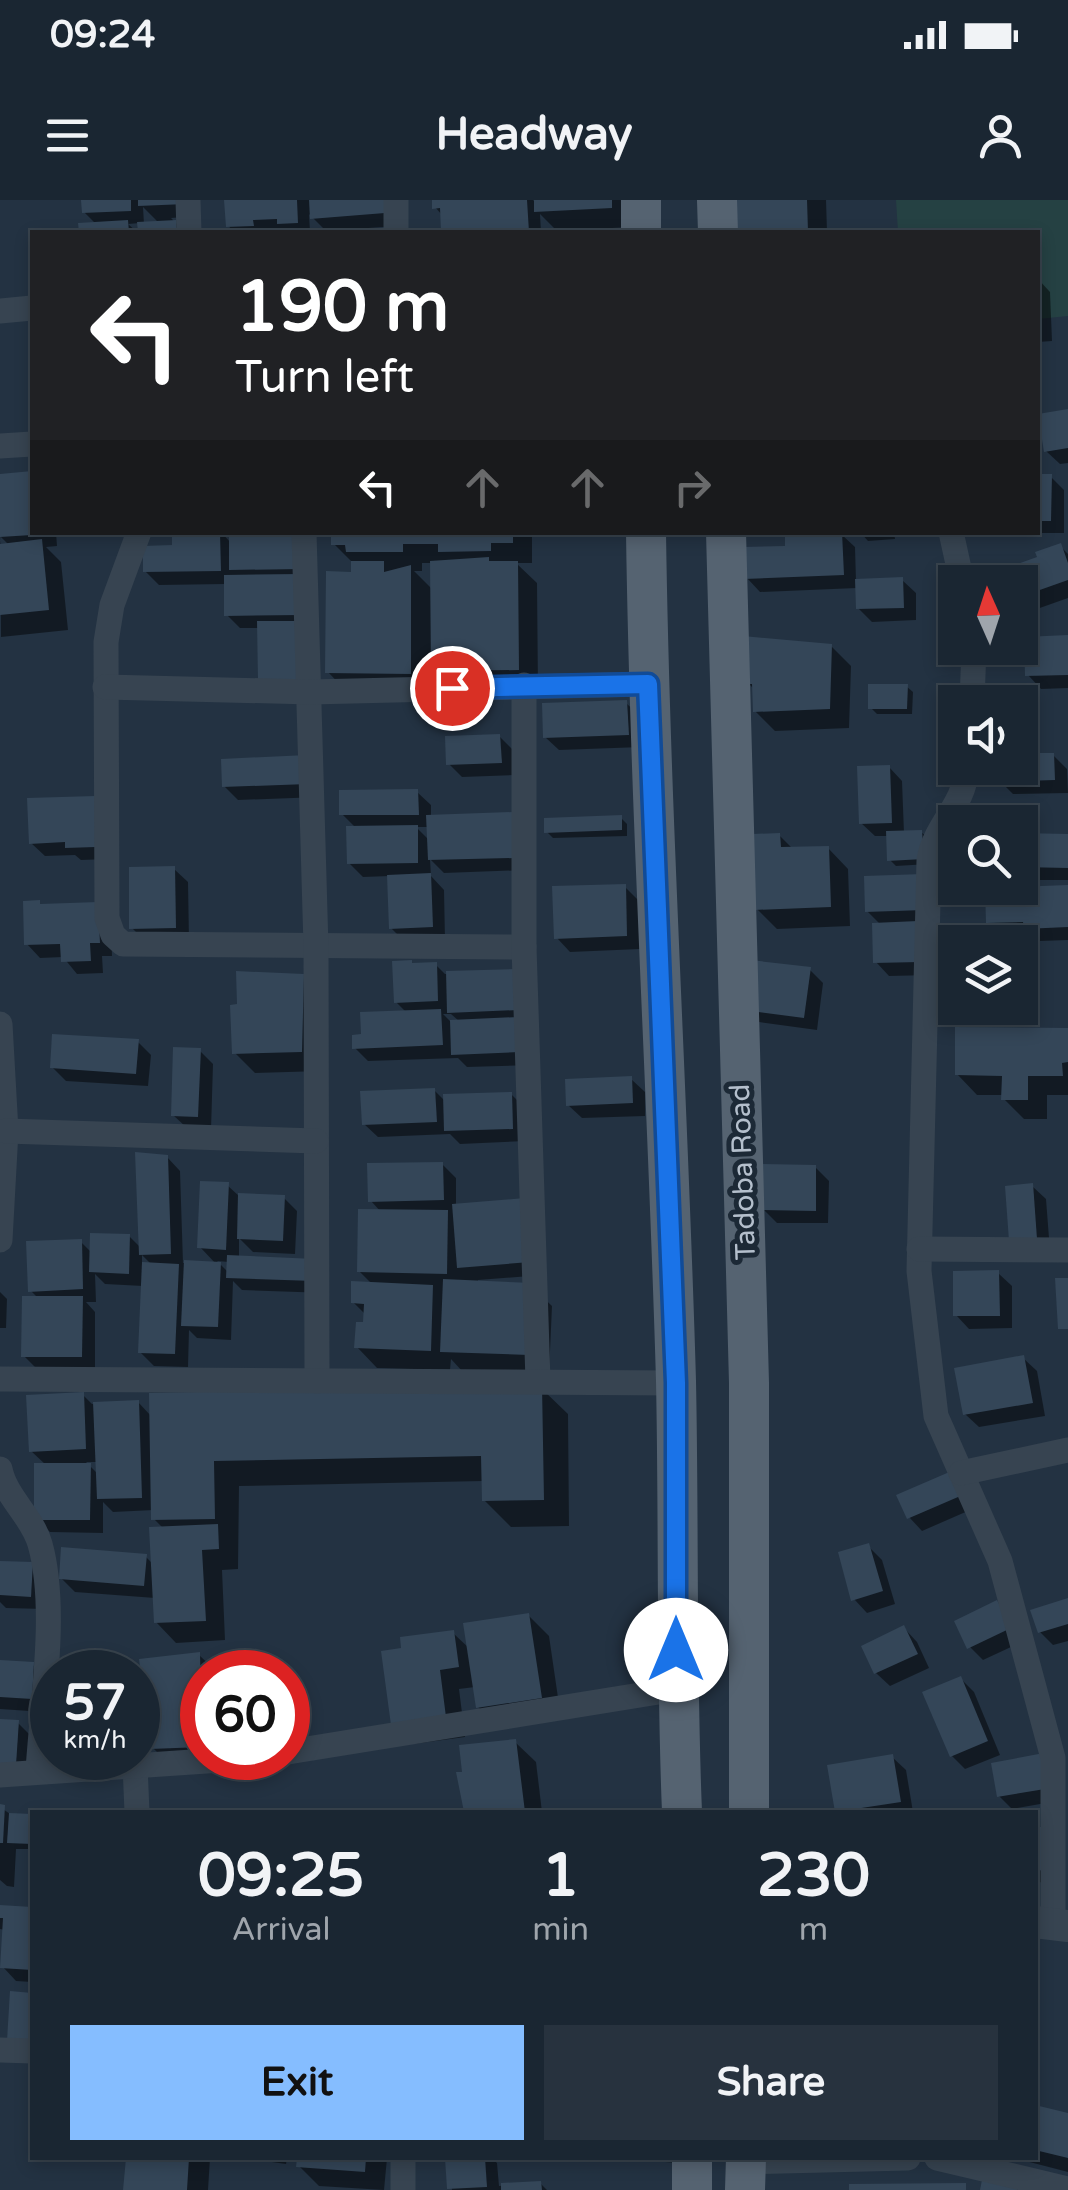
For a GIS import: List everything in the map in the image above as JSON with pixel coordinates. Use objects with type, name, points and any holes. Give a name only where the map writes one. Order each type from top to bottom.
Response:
[{"type":"main road","points":[[641,200],[642,230]]},
{"type":"main road","points":[[717,200],[718,230]]},
{"type":"main road","points":[[646,535],[648,684],[676,1383],[677,1688],[682,1810]]},
{"type":"main road","name":"Tadoba Road","points":[[726,535],[749,1383],[749,1810]]},
{"type":"main road","points":[[692,2160],[692,2190]]},
{"type":"street","points":[[188,200],[190,230]]},
{"type":"street","points":[[396,200],[396,230]]},
{"type":"street","points":[[0,311],[30,308]]},
{"type":"street","points":[[0,446],[30,444]]},
{"type":"street","points":[[139,535],[112,604],[105,687],[107,918],[113,935],[123,944],[524,947]]},
{"type":"street","points":[[304,535],[316,947],[316,1380]]},
{"type":"street","points":[[951,535],[958,565]]},
{"type":"street","points":[[105,687],[311,692],[648,684]]},
{"type":"street","points":[[524,685],[524,947],[538,1381]]},
{"type":"street","points":[[965,785],[934,842],[929,860],[918,1271],[936,1416],[1000,1561],[1054,1758],[1061,1796],[1052,1924]]},
{"type":"street","points":[[0,1024],[6,1131],[0,1240]]},
{"type":"street","points":[[6,1131],[316,1141]]},
{"type":"street","points":[[919,1249],[1068,1250]]},
{"type":"street","points":[[0,1380],[676,1383]]},
{"type":"street","points":[[962,1473],[1068,1450]]},
{"type":"street","points":[[0,1469],[6,1490],[32,1527],[42,1552],[48,1616],[46,1650]]},
{"type":"street","points":[[310,1748],[677,1688]]},
{"type":"street","points":[[0,1775],[30,1772]]},
{"type":"street","points":[[136,1780],[137,1810]]},
{"type":"street","points":[[0,2050],[30,2051]]},
{"type":"street","points":[[403,2160],[403,2190]]},
{"type":"street","points":[[746,2170],[881,2160]]},
{"type":"street","points":[[945,2160],[1068,2190]]},
{"type":"green space","points":[[896,200],[1068,200],[1068,316],[1040,319],[1040,230],[898,230]]},
{"type":"building","points":[[81,200],[131,200],[131,211],[82,213]]},
{"type":"building","points":[[138,200],[185,200],[186,204],[138,206]]},
{"type":"building","points":[[224,200],[297,200],[298,223],[253,220],[254,226],[226,227]]},
{"type":"building","points":[[309,200],[384,200],[385,213],[310,219]]},
{"type":"building","points":[[432,200],[527,200],[529,230],[441,230],[440,208],[432,209]]},
{"type":"building","points":[[534,200],[612,200],[612,208],[534,212]]},
{"type":"building","points":[[732,200],[807,200],[808,230],[733,230]]},
{"type":"building","points":[[128,220],[129,230],[79,230],[78,223]]},
{"type":"building","points":[[176,220],[177,230],[138,230],[137,222]]},
{"type":"building","points":[[1068,409],[1068,448],[1044,452],[1040,414]]},
{"type":"building","points":[[30,471],[32,535],[0,537],[0,474]]},
{"type":"building","points":[[1040,474],[1052,474],[1051,521],[1040,521]]},
{"type":"building","points":[[172,535],[220,535],[221,571],[143,572],[143,546],[172,545]]},
{"type":"building","points":[[229,535],[299,535],[300,569],[229,570]]},
{"type":"building","points":[[331,535],[513,535],[513,543],[491,543],[491,551],[438,552],[438,544],[403,544],[403,552],[346,552],[345,545],[331,545]]},
{"type":"building","points":[[785,535],[842,535],[844,575],[744,579],[743,547],[785,546]]},
{"type":"building","points":[[42,539],[49,610],[0,615],[0,544]]},
{"type":"building","points":[[1061,543],[1068,563],[1068,580],[1038,591],[1038,565],[1014,565],[1037,557],[1035,552]]},
{"type":"building","points":[[489,557],[489,561],[518,561],[519,670],[431,671],[430,561]]},
{"type":"building","points":[[351,561],[384,561],[384,572],[411,565],[411,674],[325,673],[326,571],[351,572]]},
{"type":"building","points":[[301,574],[301,615],[224,616],[224,575]]},
{"type":"building","points":[[903,577],[904,608],[856,609],[855,579]]},
{"type":"building","points":[[257,621],[298,621],[298,687],[258,681]]},
{"type":"building","points":[[1068,635],[1068,675],[1025,676],[1025,665],[1038,665],[1038,636]]},
{"type":"building","points":[[743,636],[832,644],[830,709],[753,712],[752,684],[745,684]]},
{"type":"building","points":[[868,684],[908,684],[907,709],[868,709]]},
{"type":"building","points":[[627,700],[629,735],[543,738],[542,703]]},
{"type":"building","points":[[500,734],[502,763],[446,765],[445,736]]},
{"type":"building","points":[[1038,753],[1054,753],[1055,780],[1038,781]]},
{"type":"building","points":[[307,755],[308,784],[222,787],[221,759]]},
{"type":"building","points":[[890,765],[892,823],[859,824],[857,766]]},
{"type":"building","points":[[418,789],[419,815],[339,815],[339,790]]},
{"type":"building","points":[[95,796],[96,847],[65,848],[65,842],[29,844],[27,798]]},
{"type":"building","points":[[513,812],[514,858],[428,860],[426,815]]},
{"type":"building","points":[[622,815],[622,830],[544,833],[544,818]]},
{"type":"building","points":[[418,825],[418,863],[347,864],[346,826]]},
{"type":"building","points":[[922,830],[924,859],[887,861],[886,831]]},
{"type":"building","points":[[780,833],[781,847],[829,846],[831,907],[754,910],[752,834]]},
{"type":"building","points":[[1038,833],[1068,834],[1068,868],[1038,867]]},
{"type":"building","points":[[175,866],[176,928],[129,929],[129,867]]},
{"type":"building","points":[[431,873],[433,927],[389,929],[387,875]]},
{"type":"building","points":[[923,874],[924,910],[865,912],[864,876]]},
{"type":"building","points":[[626,884],[627,936],[554,939],[552,886]]},
{"type":"building","points":[[1068,885],[1068,927],[986,923],[985,905],[1038,905],[1038,886]]},
{"type":"building","points":[[40,900],[40,904],[98,902],[100,943],[90,943],[91,961],[61,962],[60,944],[24,945],[23,901]]},
{"type":"building","points":[[918,921],[920,962],[873,963],[872,923]]},
{"type":"building","points":[[750,960],[811,967],[804,1018],[743,1010]]},
{"type":"building","points":[[392,961],[437,962],[438,1001],[394,1003]]},
{"type":"building","points":[[516,969],[518,1010],[447,1013],[446,971]]},
{"type":"building","points":[[236,971],[304,974],[302,1052],[232,1054],[230,1005],[237,1004]]},
{"type":"building","points":[[441,1009],[443,1045],[352,1049],[352,1035],[361,1034],[360,1012]]},
{"type":"building","points":[[518,1017],[519,1052],[451,1055],[450,1020]]},
{"type":"building","points":[[955,1027],[1068,1028],[1068,1062],[1062,1063],[1063,1076],[1028,1076],[1028,1100],[1001,1100],[1002,1076],[955,1075]]},
{"type":"building","points":[[52,1034],[139,1039],[136,1074],[50,1068]]},
{"type":"building","points":[[173,1047],[201,1048],[198,1117],[171,1116]]},
{"type":"building","points":[[632,1076],[633,1103],[566,1106],[565,1079]]},
{"type":"building","points":[[435,1088],[437,1122],[362,1125],[360,1091]]},
{"type":"building","points":[[512,1092],[513,1129],[444,1131],[443,1094]]},
{"type":"building","points":[[135,1152],[168,1155],[171,1254],[139,1255]]},
{"type":"building","points":[[443,1162],[444,1200],[368,1202],[367,1163]]},
{"type":"building","points":[[761,1164],[816,1165],[816,1211],[761,1210]]},
{"type":"building","points":[[200,1181],[229,1182],[226,1250],[197,1248]]},
{"type":"building","points":[[1033,1183],[1037,1239],[1009,1241],[1005,1186]]},
{"type":"building","points":[[238,1193],[285,1195],[283,1241],[237,1239]]},
{"type":"building","points":[[525,1198],[530,1262],[457,1268],[452,1204]]},
{"type":"building","points":[[358,1209],[448,1210],[447,1274],[357,1272]]},
{"type":"building","points":[[90,1233],[130,1234],[129,1274],[89,1272]]},
{"type":"building","points":[[82,1239],[83,1289],[28,1292],[26,1241]]},
{"type":"building","points":[[227,1255],[315,1259],[314,1281],[226,1278]]},
{"type":"building","points":[[184,1260],[221,1262],[218,1327],[181,1326]]},
{"type":"building","points":[[142,1262],[179,1264],[175,1354],[138,1353]]},
{"type":"building","points":[[999,1270],[1000,1316],[953,1316],[953,1271]]},
{"type":"building","points":[[1055,1278],[1068,1278],[1068,1329],[1058,1329]]},
{"type":"building","points":[[443,1279],[532,1283],[529,1355],[440,1352]]},
{"type":"building","points":[[351,1281],[433,1285],[431,1351],[354,1348],[356,1322],[363,1322],[364,1304],[351,1303]]},
{"type":"building","points":[[22,1296],[83,1296],[82,1357],[21,1357]]},
{"type":"building","points":[[1024,1355],[1033,1403],[963,1415],[954,1368]]},
{"type":"building","points":[[542,1385],[544,1500],[482,1501],[481,1456],[214,1461],[215,1519],[151,1520],[149,1393]]},
{"type":"building","points":[[84,1392],[86,1449],[29,1452],[26,1395]]},
{"type":"building","points":[[139,1400],[142,1498],[97,1499],[93,1402]]},
{"type":"building","points":[[34,1463],[91,1463],[90,1520],[34,1520]]},
{"type":"building","points":[[954,1470],[965,1494],[907,1519],[896,1495]]},
{"type":"building","points":[[218,1524],[219,1549],[202,1550],[206,1621],[154,1623],[149,1527]]},
{"type":"building","points":[[869,1543],[883,1591],[851,1601],[838,1552]]},
{"type":"building","points":[[61,1547],[147,1554],[144,1586],[59,1579]]},
{"type":"building","points":[[0,1561],[33,1562],[31,1597],[0,1595]]},
{"type":"building","points":[[1068,1598],[1068,1624],[1038,1633],[1030,1610]]},
{"type":"building","points":[[997,1600],[1011,1628],[967,1649],[954,1621]]},
{"type":"building","points":[[529,1613],[542,1698],[476,1708],[463,1623]]},
{"type":"building","points":[[904,1625],[918,1654],[874,1674],[861,1646]]},
{"type":"building","points":[[454,1630],[459,1667],[440,1670],[446,1717],[391,1725],[381,1651],[401,1648],[400,1637]]},
{"type":"building","points":[[180,1654],[180,1748],[160,1749],[160,1657]]},
{"type":"building","points":[[0,1660],[30,1662],[30,1699],[0,1697]]},
{"type":"building","points":[[961,1676],[988,1741],[950,1757],[922,1692]]},
{"type":"building","points":[[0,1719],[19,1720],[16,1765],[0,1763]]},
{"type":"building","points":[[516,1739],[525,1810],[464,1810],[456,1772],[462,1772],[459,1745]]},
{"type":"building","points":[[1044,1753],[1051,1788],[997,1797],[991,1763]]},
{"type":"building","points":[[893,1754],[901,1802],[835,1810],[827,1765]]},
{"type":"building","points":[[0,1804],[5,1805],[3,1843],[0,1843]]},
{"type":"building","points":[[9,1813],[30,1814],[30,1844],[7,1843]]},
{"type":"building","points":[[1038,1827],[1051,1827],[1050,1871],[1038,1870]]},
{"type":"building","points":[[0,1905],[30,1907],[30,1970],[0,1968]]},
{"type":"building","points":[[10,1991],[30,1993],[30,2043],[7,2041]]},
{"type":"building","points":[[1038,2106],[1068,2113],[1068,2158],[1038,2151]]},
{"type":"building","points":[[126,2160],[189,2160],[187,2190],[123,2190]]},
{"type":"building","points":[[297,2160],[366,2160],[365,2172],[296,2167]]},
{"type":"building","points":[[445,2160],[485,2160],[487,2187],[447,2189]]},
{"type":"building","points":[[982,2180],[1018,2188],[980,2190]]},
{"type":"building","points":[[541,2181],[542,2190],[501,2190],[501,2183]]},
{"type":"building","points":[[966,2183],[966,2190],[849,2190],[849,2184]]},
{"type":"route","points":[[452,688],[648,684],[676,1383],[676,1650]]}]
